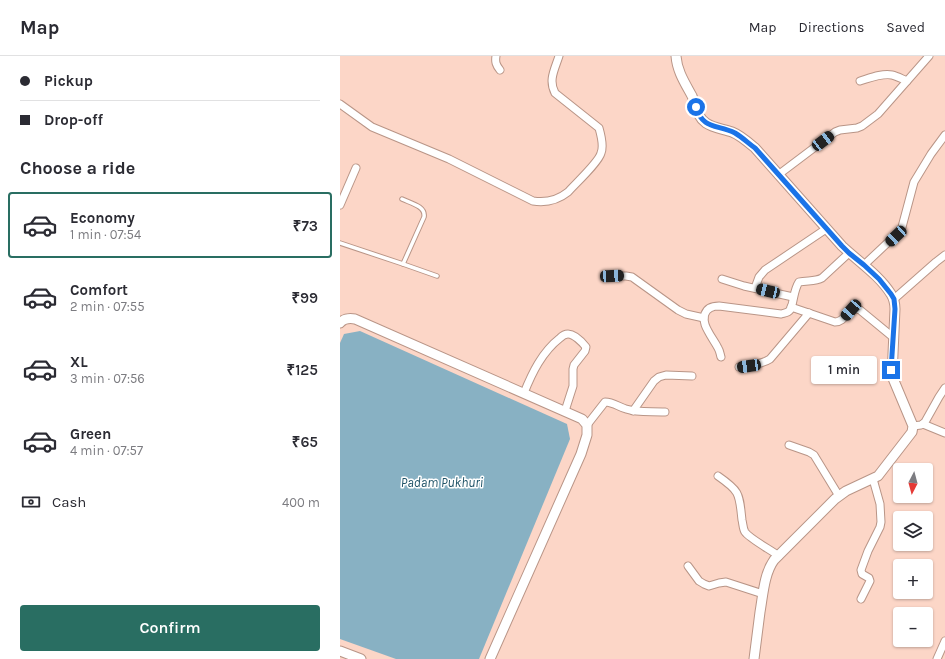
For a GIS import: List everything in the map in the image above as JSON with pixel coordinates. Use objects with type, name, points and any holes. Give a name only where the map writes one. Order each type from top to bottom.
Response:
[{"type":"street","points":[[496,56],[495,61],[500,70]]},
{"type":"street","points":[[340,104],[372,127],[449,158],[533,201],[548,202],[568,192],[599,158],[602,148],[599,128],[555,93],[552,87],[552,81],[559,56]]},
{"type":"street","points":[[676,56],[679,72],[701,119],[706,123],[734,133],[755,148],[826,229],[849,253],[879,279],[891,294],[894,299],[895,309],[891,370],[892,376],[913,426],[912,432],[880,473],[873,479],[846,491],[839,496],[774,560],[768,570],[763,594],[754,659]]},
{"type":"street","points":[[778,175],[835,132],[862,126],[878,114],[929,56]]},
{"type":"street","points":[[860,81],[874,76],[888,74],[907,81]]},
{"type":"street","points":[[864,265],[899,232],[902,227],[914,182],[931,154],[945,135]]},
{"type":"street","points":[[340,205],[356,168]]},
{"type":"street","points":[[755,288],[762,273],[826,229]]},
{"type":"street","points":[[721,357],[718,348],[707,330],[704,318],[707,310],[714,306],[781,314],[786,313],[791,307],[795,289],[799,282],[819,280],[849,253]]},
{"type":"street","points":[[894,299],[945,255]]},
{"type":"street","points":[[612,276],[632,277],[678,310],[686,314],[704,318]]},
{"type":"street","points":[[722,279],[744,286],[793,297]]},
{"type":"street","points":[[791,307],[835,322],[841,320],[853,308],[857,308],[894,338]]},
{"type":"street","points":[[740,367],[758,364],[770,359],[809,313]]},
{"type":"street","points":[[340,323],[342,320],[348,318],[355,320],[565,411],[582,419],[587,425]]},
{"type":"street","points":[[524,394],[539,362],[551,344],[564,335],[568,334],[574,336],[586,347],[585,351],[574,365],[573,386],[565,411]]},
{"type":"street","points":[[632,411],[658,377],[666,375],[692,376]]},
{"type":"street","points":[[923,424],[945,388]]},
{"type":"street","points":[[490,659],[581,454],[587,435],[587,425],[605,402],[610,402],[632,411],[665,412]]},
{"type":"street","points":[[913,426],[923,424],[945,433]]},
{"type":"street","points":[[789,445],[814,455],[839,496]]},
{"type":"street","points":[[718,476],[737,491],[740,498],[744,531],[779,556]]},
{"type":"street","points":[[861,599],[870,581],[870,578],[862,574],[862,570],[868,551],[881,522],[880,504],[873,479]]},
{"type":"street","points":[[688,566],[699,581],[709,586],[726,582],[763,594]]},
{"type":"street","points":[[937,659],[945,641]]},
{"type":"street","points":[[340,651],[361,659]]},
{"type":"lane","points":[[402,199],[422,209],[425,213],[402,264]]},
{"type":"lane","points":[[340,243],[437,276]]},
{"type":"water","name":"Padam Pukhuri","points":[[360,331],[567,424],[570,439],[479,659],[396,659],[340,639],[340,343],[344,334]]},
{"type":"route","points":[[696,107],[701,119],[706,123],[734,133],[755,148],[842,246],[879,279],[891,294],[894,299],[895,309],[891,370]]}]
